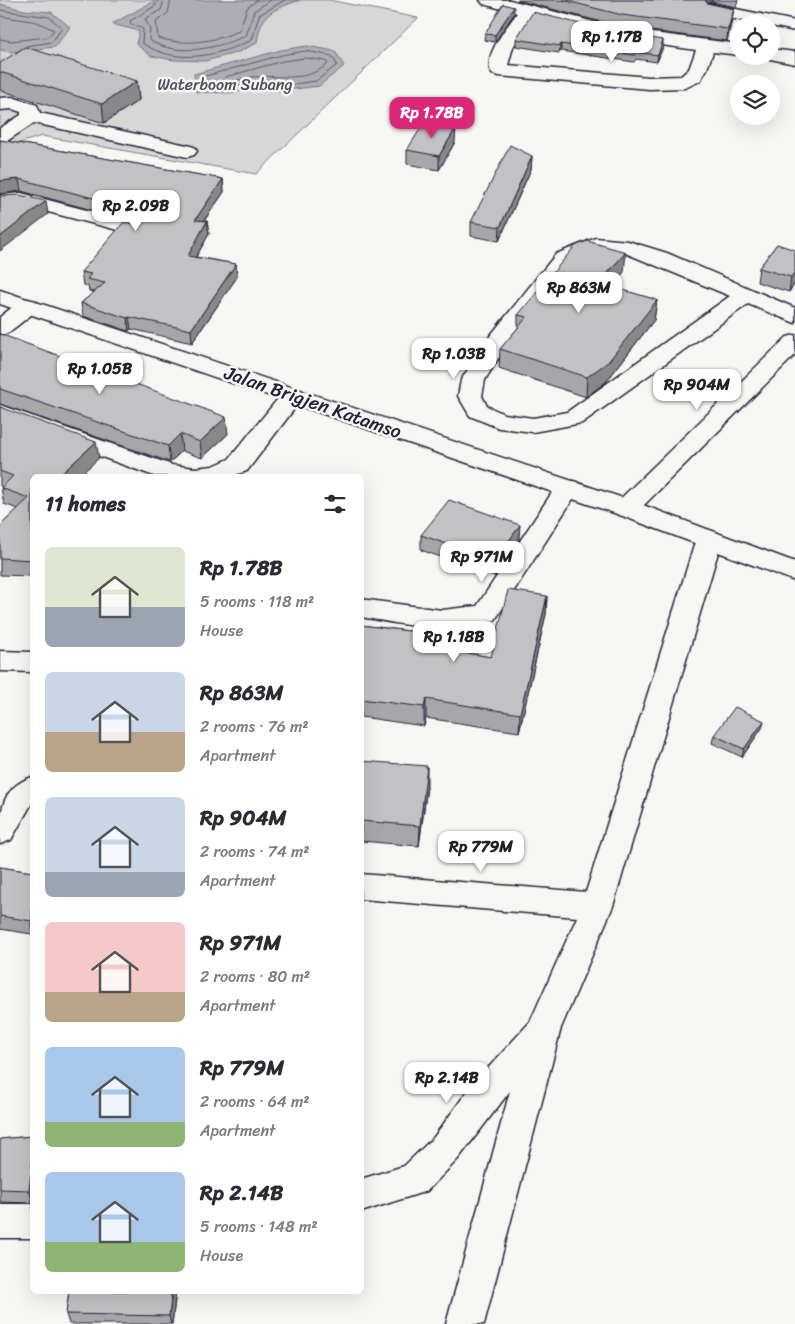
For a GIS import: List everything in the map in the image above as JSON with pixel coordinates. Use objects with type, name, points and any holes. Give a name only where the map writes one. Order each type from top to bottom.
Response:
[{"type":"street","points":[[489,0],[620,34],[730,49]]},
{"type":"street","points":[[712,9],[795,26]]},
{"type":"street","points":[[528,10],[500,53],[497,64],[499,70],[648,83],[685,82],[693,77],[698,69],[706,46]]},
{"type":"street","points":[[780,56],[795,58]]},
{"type":"street","points":[[0,104],[14,103],[23,105],[30,109],[31,117]]},
{"type":"street","points":[[0,138],[31,117],[187,151]]},
{"type":"street","points":[[0,201],[21,199],[137,229]]},
{"type":"street","points":[[746,295],[574,418],[533,425],[500,421],[478,411],[470,396],[473,380],[498,341],[564,259],[586,247],[596,244],[628,247],[659,258],[746,295],[795,316]]},
{"type":"street","name":"Jalan Brigjen Katamso","points":[[0,297],[626,508],[795,572]]},
{"type":"street","points":[[0,328],[28,306]]},
{"type":"street","points":[[626,508],[795,342]]},
{"type":"street","points":[[210,474],[238,466],[293,396]]},
{"type":"street","points":[[0,412],[169,473],[178,474]]},
{"type":"street","points":[[364,608],[447,619],[471,618],[486,613],[568,488]]},
{"type":"street","points":[[465,1324],[544,1028],[597,906],[709,539]]},
{"type":"street","points":[[0,661],[30,662]]},
{"type":"street","points":[[0,832],[24,792],[30,789]]},
{"type":"street","points":[[364,886],[597,906]]},
{"type":"street","points":[[364,1195],[415,1180],[446,1148],[480,1100],[544,1028]]},
{"type":"street","points":[[0,1221],[30,1221]]},
{"type":"green space","name":"Waterboom Subang","points":[[0,0],[329,0],[418,18],[256,174],[42,136],[0,149]]},
{"type":"water","points":[[156,0],[300,0],[276,10],[265,18],[257,43],[236,53],[205,61],[174,60],[151,56],[136,44],[139,31],[112,24]]},
{"type":"water","points":[[0,4],[24,10],[51,12],[70,27],[55,47],[11,52],[0,50]]},
{"type":"water","points":[[307,46],[335,51],[344,66],[319,86],[279,91],[253,88],[233,93],[196,92],[194,74],[281,50]]},
{"type":"building","points":[[563,0],[705,0],[707,3],[734,9],[732,15],[730,15],[728,29],[622,15]]},
{"type":"building","points":[[503,4],[514,7],[495,35],[485,34]]},
{"type":"building","points":[[533,12],[620,34],[663,40],[658,55],[636,52],[635,55],[516,39]]},
{"type":"building","points":[[25,47],[137,81],[102,104],[0,72],[0,63]]},
{"type":"building","points":[[424,123],[456,128],[439,156],[407,150]]},
{"type":"building","points":[[0,140],[223,179],[195,220],[207,221],[188,256],[236,264],[191,330],[127,318],[81,303],[105,283],[87,279],[91,274],[81,272],[124,222],[135,224],[144,222],[147,217],[144,211],[19,179],[0,181]]},
{"type":"building","points":[[510,145],[532,156],[500,227],[471,222]]},
{"type":"building","points":[[19,195],[46,201],[0,237],[0,196]]},
{"type":"building","points":[[587,241],[626,252],[599,283],[657,300],[608,362],[587,377],[500,349],[527,317],[518,315],[575,246]]},
{"type":"building","points":[[777,244],[795,250],[795,272],[791,277],[759,268]]},
{"type":"building","points":[[0,334],[226,417],[200,442],[180,434],[168,446],[0,389]]},
{"type":"building","points":[[0,407],[96,442],[61,474],[30,474],[30,560],[0,558],[0,526],[29,498],[1,488],[13,476],[0,471]]},
{"type":"building","points":[[449,500],[520,525],[495,561],[421,535]]},
{"type":"building","points":[[508,590],[547,596],[520,714],[426,699],[424,707],[364,699],[364,625],[441,635],[438,648],[491,657]]},
{"type":"building","points":[[735,707],[764,721],[744,749],[714,735]]},
{"type":"building","points":[[364,761],[427,766],[420,826],[364,821]]},
{"type":"building","points":[[0,867],[30,872],[30,921],[0,916]]},
{"type":"building","points":[[30,1136],[29,1190],[0,1189],[0,1139]]},
{"type":"building","points":[[69,1294],[172,1294],[169,1316],[66,1314]]}]
